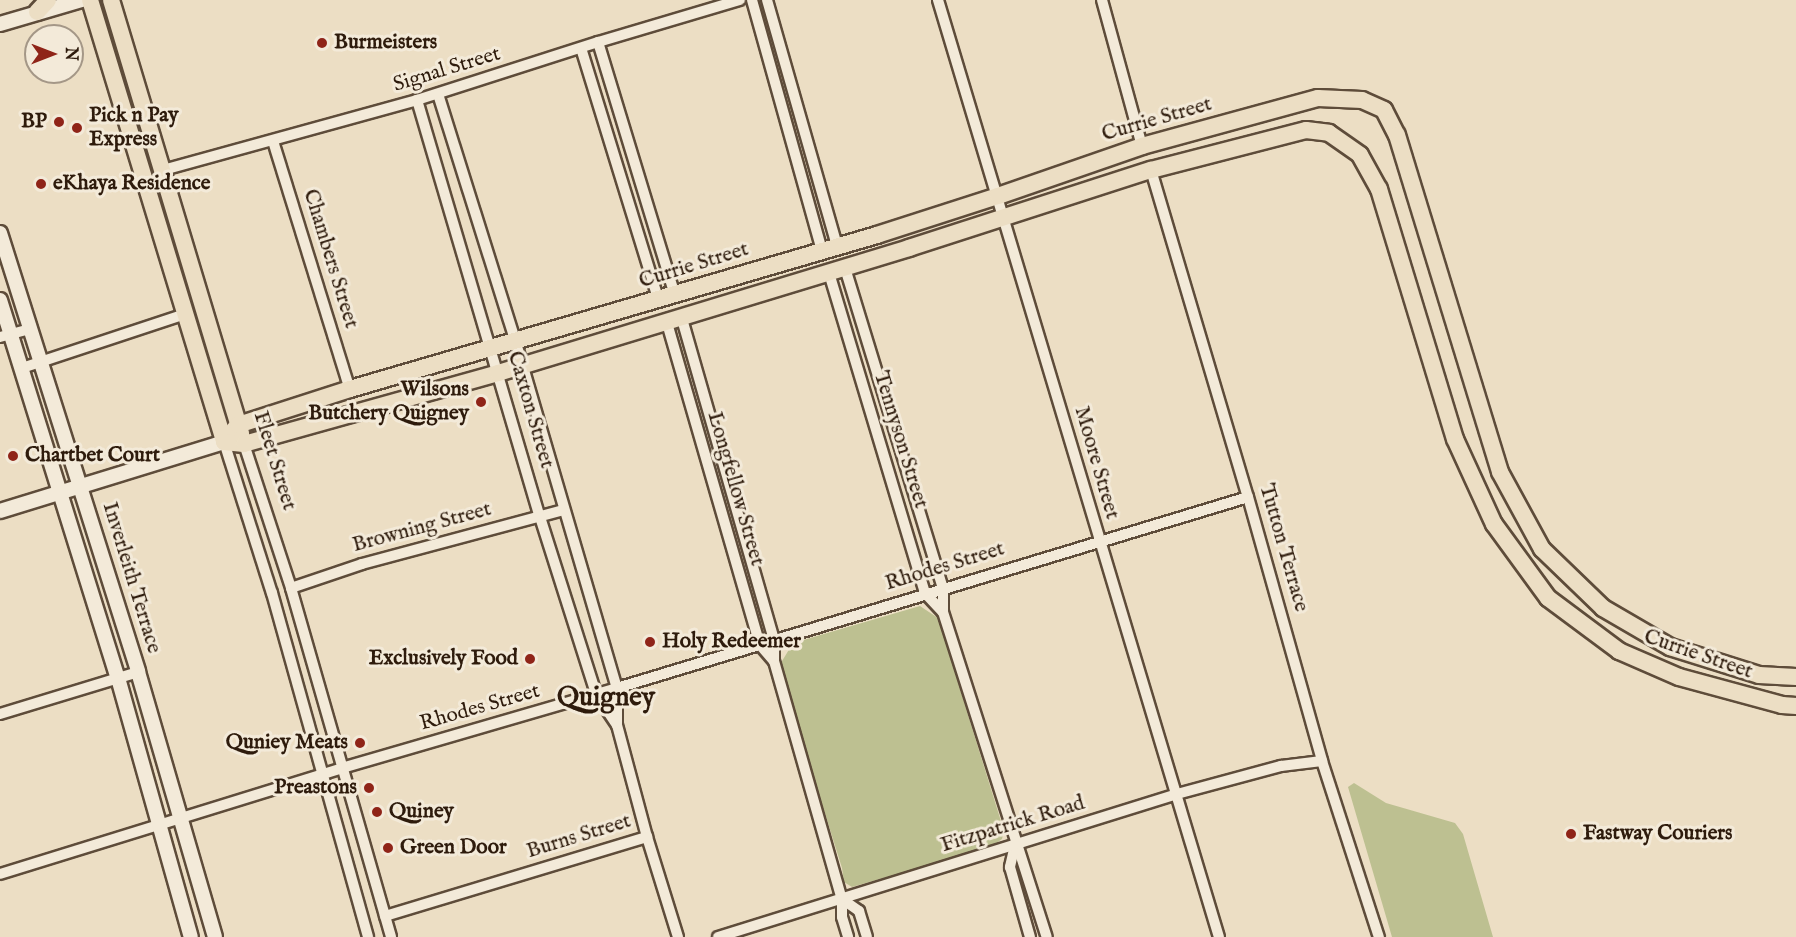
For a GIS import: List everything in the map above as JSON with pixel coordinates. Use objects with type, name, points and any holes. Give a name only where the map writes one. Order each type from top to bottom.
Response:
[{"type":"main road","name":"Fleet Street","points":[[90,0],[224,442]]},
{"type":"main road","name":"Fleet Street","points":[[111,0],[164,170],[244,444]]},
{"type":"main road","points":[[117,91],[137,86]]},
{"type":"main road","name":"Currie Street","points":[[238,425],[350,389],[516,343],[830,248],[998,196],[1142,146],[1318,98],[1362,100],[1384,110],[1397,135],[1500,472],[1542,549],[1603,608],[1670,647],[1759,675],[1796,677]]},
{"type":"main road","name":"Currie Street","points":[[224,442],[244,444],[522,366],[837,271],[1151,170],[1305,130],[1329,133],[1360,155],[1379,189],[1455,439],[1494,524],[1548,598],[1619,651],[1679,677],[1782,705],[1796,706]]},
{"type":"main road","points":[[224,442],[238,425]]},
{"type":"street","points":[[0,24],[43,6],[82,0]]},
{"type":"street","name":"Signal Street","points":[[164,170],[438,94],[598,42],[740,0]]},
{"type":"street","points":[[752,0],[830,248]]},
{"type":"street","points":[[767,0],[830,248]]},
{"type":"street","name":"Moore Street","points":[[938,0],[1004,216],[1098,540],[1219,937]]},
{"type":"street","points":[[1102,0],[1142,146]]},
{"type":"street","points":[[598,42],[667,298]]},
{"type":"street","points":[[581,48],[667,298]]},
{"type":"street","name":"Caxton Street","points":[[438,94],[516,343],[617,688],[617,725],[647,837],[678,937]]},
{"type":"street","name":"Caxton Street","points":[[417,100],[540,517],[596,694],[617,725]]},
{"type":"street","name":"Chambers Street","points":[[273,141],[350,389]]},
{"type":"street","name":"Tutton Terrace","points":[[1151,170],[1323,761],[1378,937]]},
{"type":"street","name":"Inverleith Terrace","points":[[0,233],[81,486],[183,819],[215,937]]},
{"type":"street","name":"Tennyson Street","points":[[837,271],[943,588],[943,612],[1015,845],[1024,862],[1047,937]]},
{"type":"street","name":"Tennyson Street","points":[[837,271],[925,593],[943,612]]},
{"type":"street","name":"Inverleith Terrace","points":[[0,300],[5,335],[22,368],[61,492],[162,826],[191,937]]},
{"type":"street","points":[[22,368],[185,314]]},
{"type":"street","name":"Longfellow Street","points":[[674,321],[774,640],[774,661],[843,899],[843,917],[848,937]]},
{"type":"street","name":"Longfellow Street","points":[[674,321],[760,645],[774,661]]},
{"type":"street","points":[[5,335],[29,328]]},
{"type":"street","name":"Currie Street","points":[[0,511],[224,442]]},
{"type":"street","name":"Fleet Street","points":[[224,442],[272,593],[368,937]]},
{"type":"street","name":"Fleet Street","points":[[244,444],[291,588],[391,937]]},
{"type":"street","name":"Rhodes Street","points":[[0,874],[162,826],[342,768],[617,688],[1098,540],[1248,497]]},
{"type":"street","name":"Browning Street","points":[[291,588],[363,564],[564,510]]},
{"type":"street","points":[[0,714],[138,672]]},
{"type":"street","name":"Fitzpatrick Road","points":[[718,937],[1177,794],[1281,766],[1323,761]]},
{"type":"street","name":"Burns Street","points":[[385,916],[647,837]]},
{"type":"street","name":"Tennyson Street","points":[[1015,845],[1010,867],[1030,937]]},
{"type":"street","name":"Longfellow Street","points":[[843,899],[859,911],[867,937]]},
{"type":"green space","points":[[920,606],[938,618],[1004,831],[1002,839],[991,847],[852,887],[844,882],[842,868],[779,666],[793,643]]},
{"type":"green space","points":[[1354,783],[1386,803],[1455,823],[1463,834],[1493,937],[1392,937],[1348,787]]},
{"type":"place","name":"Burmeisters","points":[[322,43]]},
{"type":"place","name":"BP","points":[[59,122]]},
{"type":"place","name":"Pick n Pay Express","points":[[77,128]]},
{"type":"place","name":"eKhaya Residence","points":[[41,184]]},
{"type":"place","name":"Wilsons Butchery Quigney","points":[[481,402]]},
{"type":"place","name":"Chartbet Court","points":[[13,456]]},
{"type":"place","name":"Holy Redeemer","points":[[650,642]]},
{"type":"place","name":"Exclusively Food","points":[[530,659]]},
{"type":"place","name":"Quniey Meats","points":[[360,743]]},
{"type":"place","name":"Preastons","points":[[369,788]]},
{"type":"place","name":"Quiney","points":[[377,812]]},
{"type":"place","name":"Fastway Couriers","points":[[1571,834]]},
{"type":"place","name":"Green Door","points":[[388,848]]},
{"type":"district","name":"Quigney","points":[[606,699]]}]
